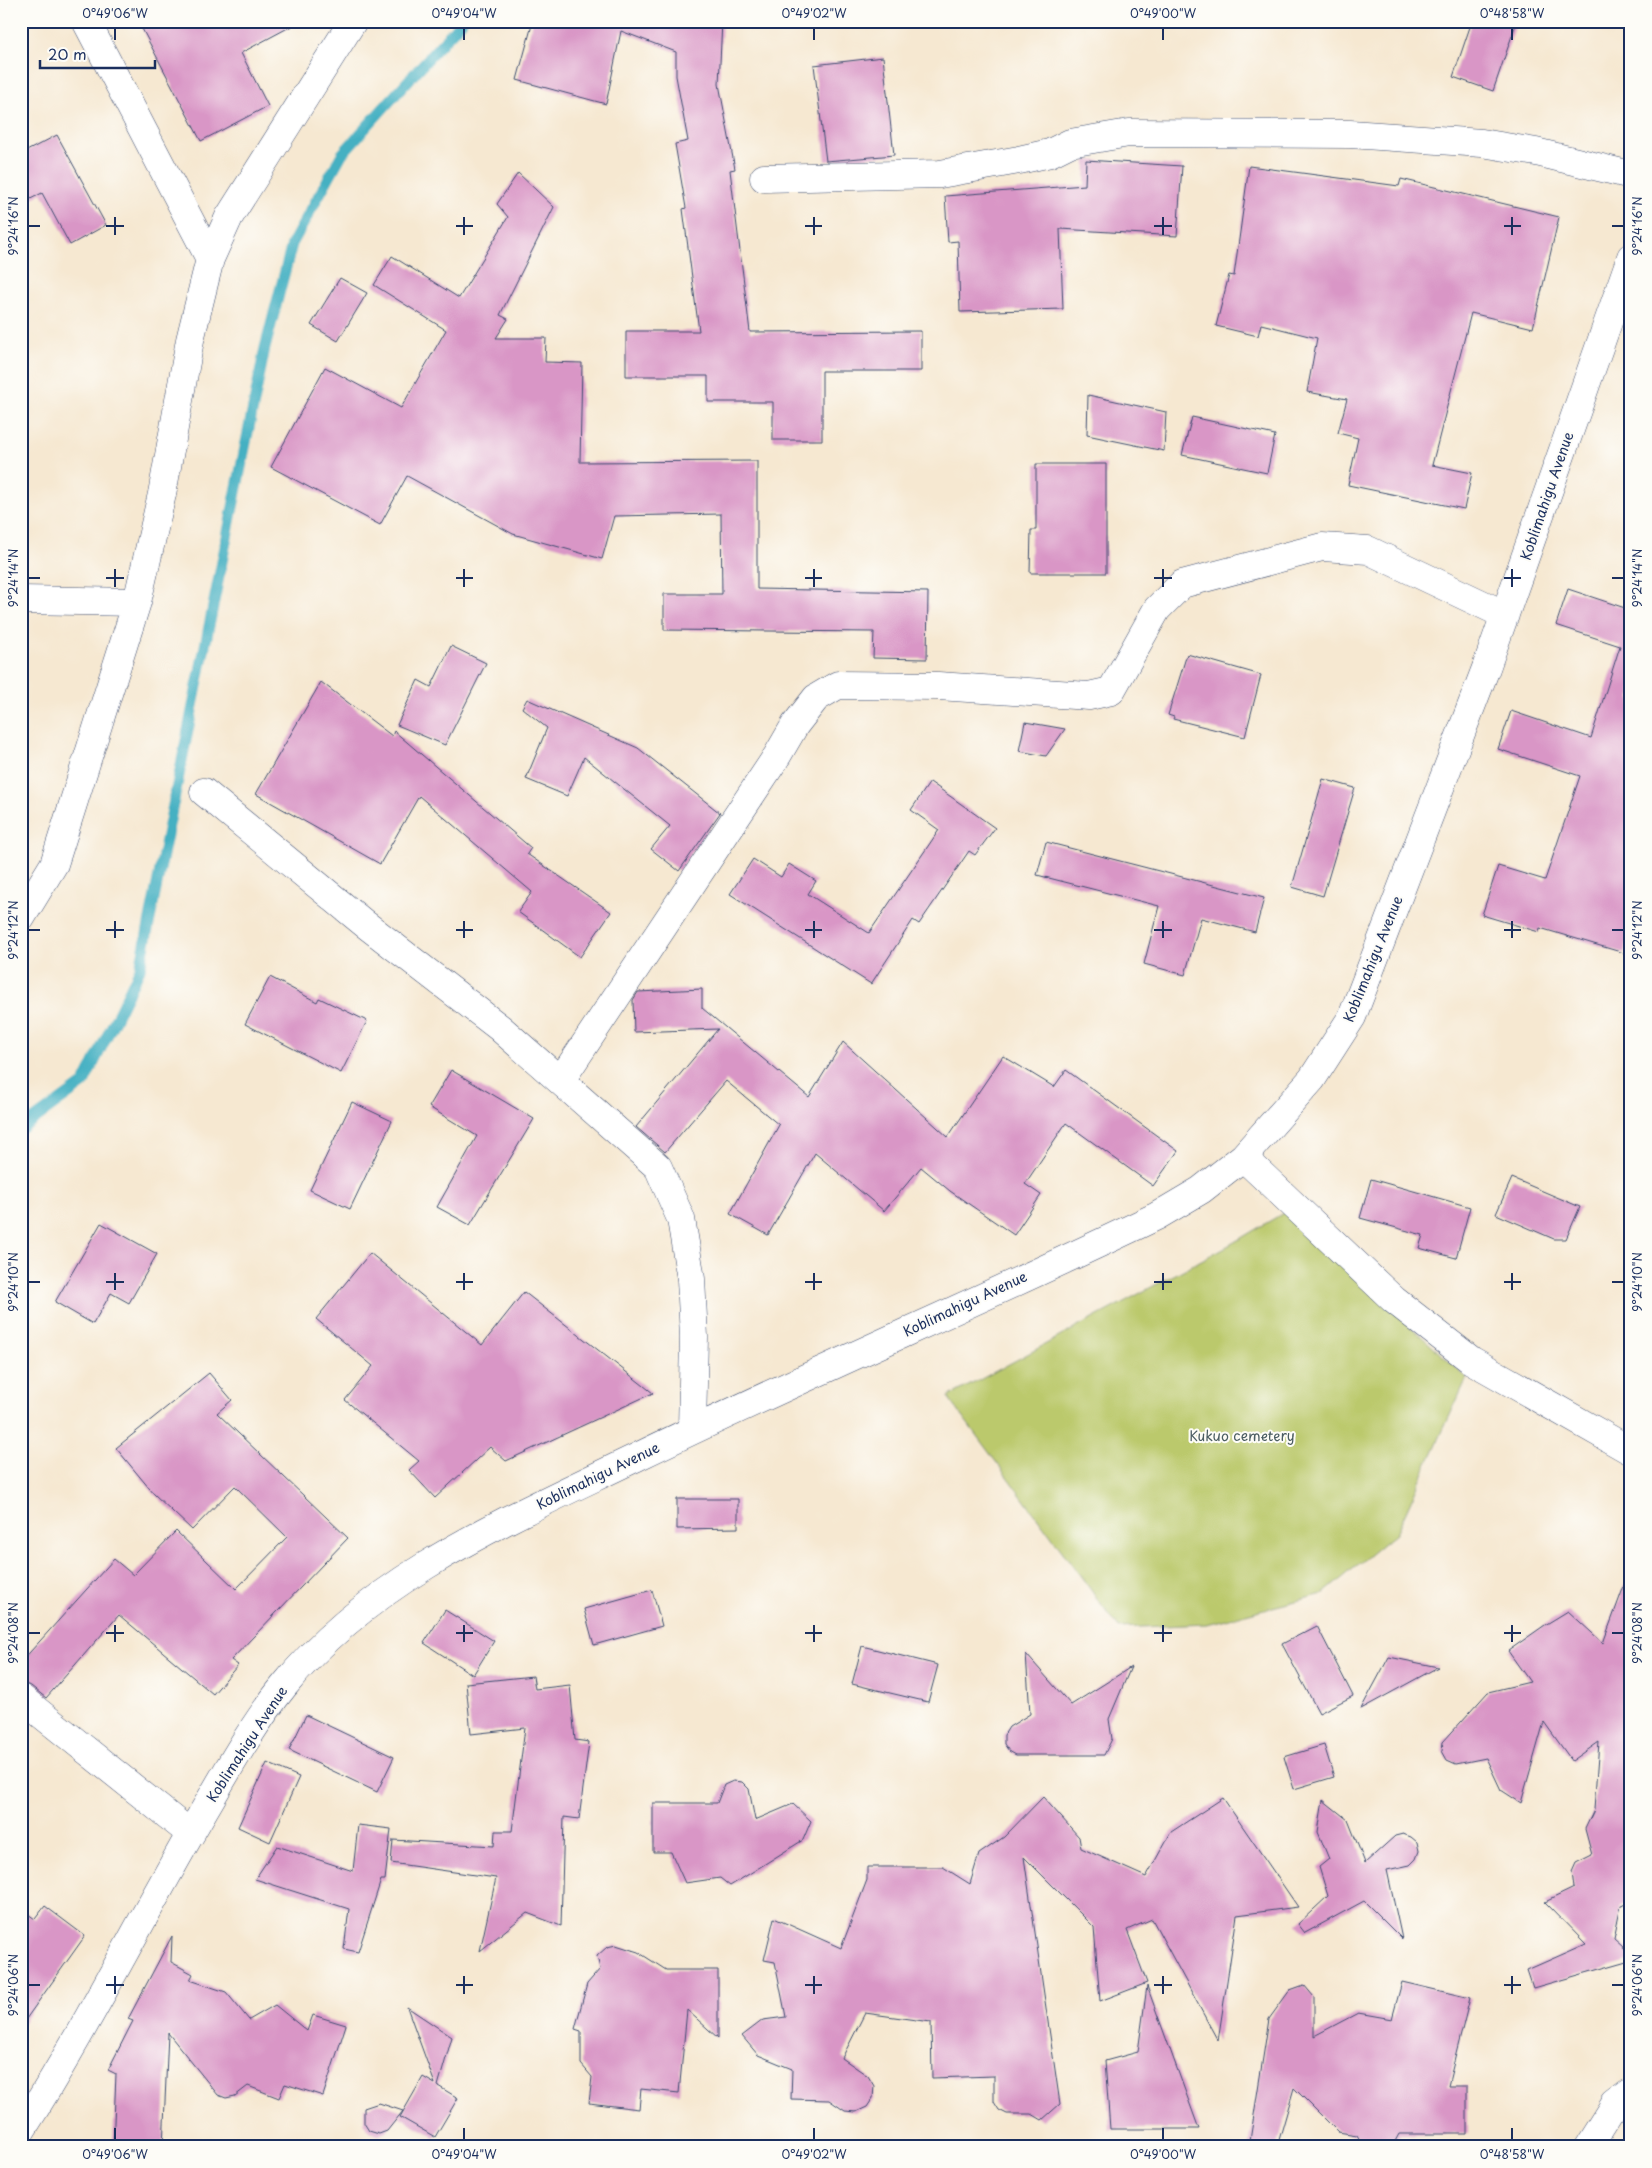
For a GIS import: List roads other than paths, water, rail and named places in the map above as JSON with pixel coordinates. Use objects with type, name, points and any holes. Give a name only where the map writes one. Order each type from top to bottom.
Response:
[{"type":"street","points":[[86,21],[210,259]]},
{"type":"street","points":[[21,918],[54,864],[137,602],[162,494],[190,340],[210,259],[229,217],[353,21]]},
{"type":"street","points":[[764,178],[940,174],[1019,160],[1050,153],[1070,143],[1129,133],[1350,134],[1482,143],[1536,152],[1631,175]]},
{"type":"street","name":"Koblimahigu Avenue","points":[[21,2131],[241,1749],[284,1685],[324,1643],[370,1605],[443,1554],[503,1522],[692,1430],[1156,1216],[1201,1190],[1243,1157],[1312,1079],[1352,1017],[1505,614],[1631,257]]},
{"type":"street","points":[[561,1080],[777,756],[795,725],[816,698],[838,685],[938,686],[1089,696],[1111,691],[1157,609],[1182,584],[1322,547],[1368,550],[1505,614]]},
{"type":"street","points":[[21,600],[137,602]]},
{"type":"street","points":[[204,792],[365,924],[500,1028],[658,1167],[681,1219],[691,1280],[694,1337],[692,1430]]},
{"type":"street","points":[[1243,1157],[1394,1300],[1463,1354],[1631,1451]]},
{"type":"street","points":[[21,1698],[191,1834]]},
{"type":"street","points":[[1588,2147],[1615,2104],[1631,2092]]},
{"type":"waterway","points":[[21,1129],[84,1083],[140,969],[265,348],[292,244],[342,154],[462,21]]},
{"type":"park label","name":"Kukuo cemetery","points":[[1242,1436]]}]
